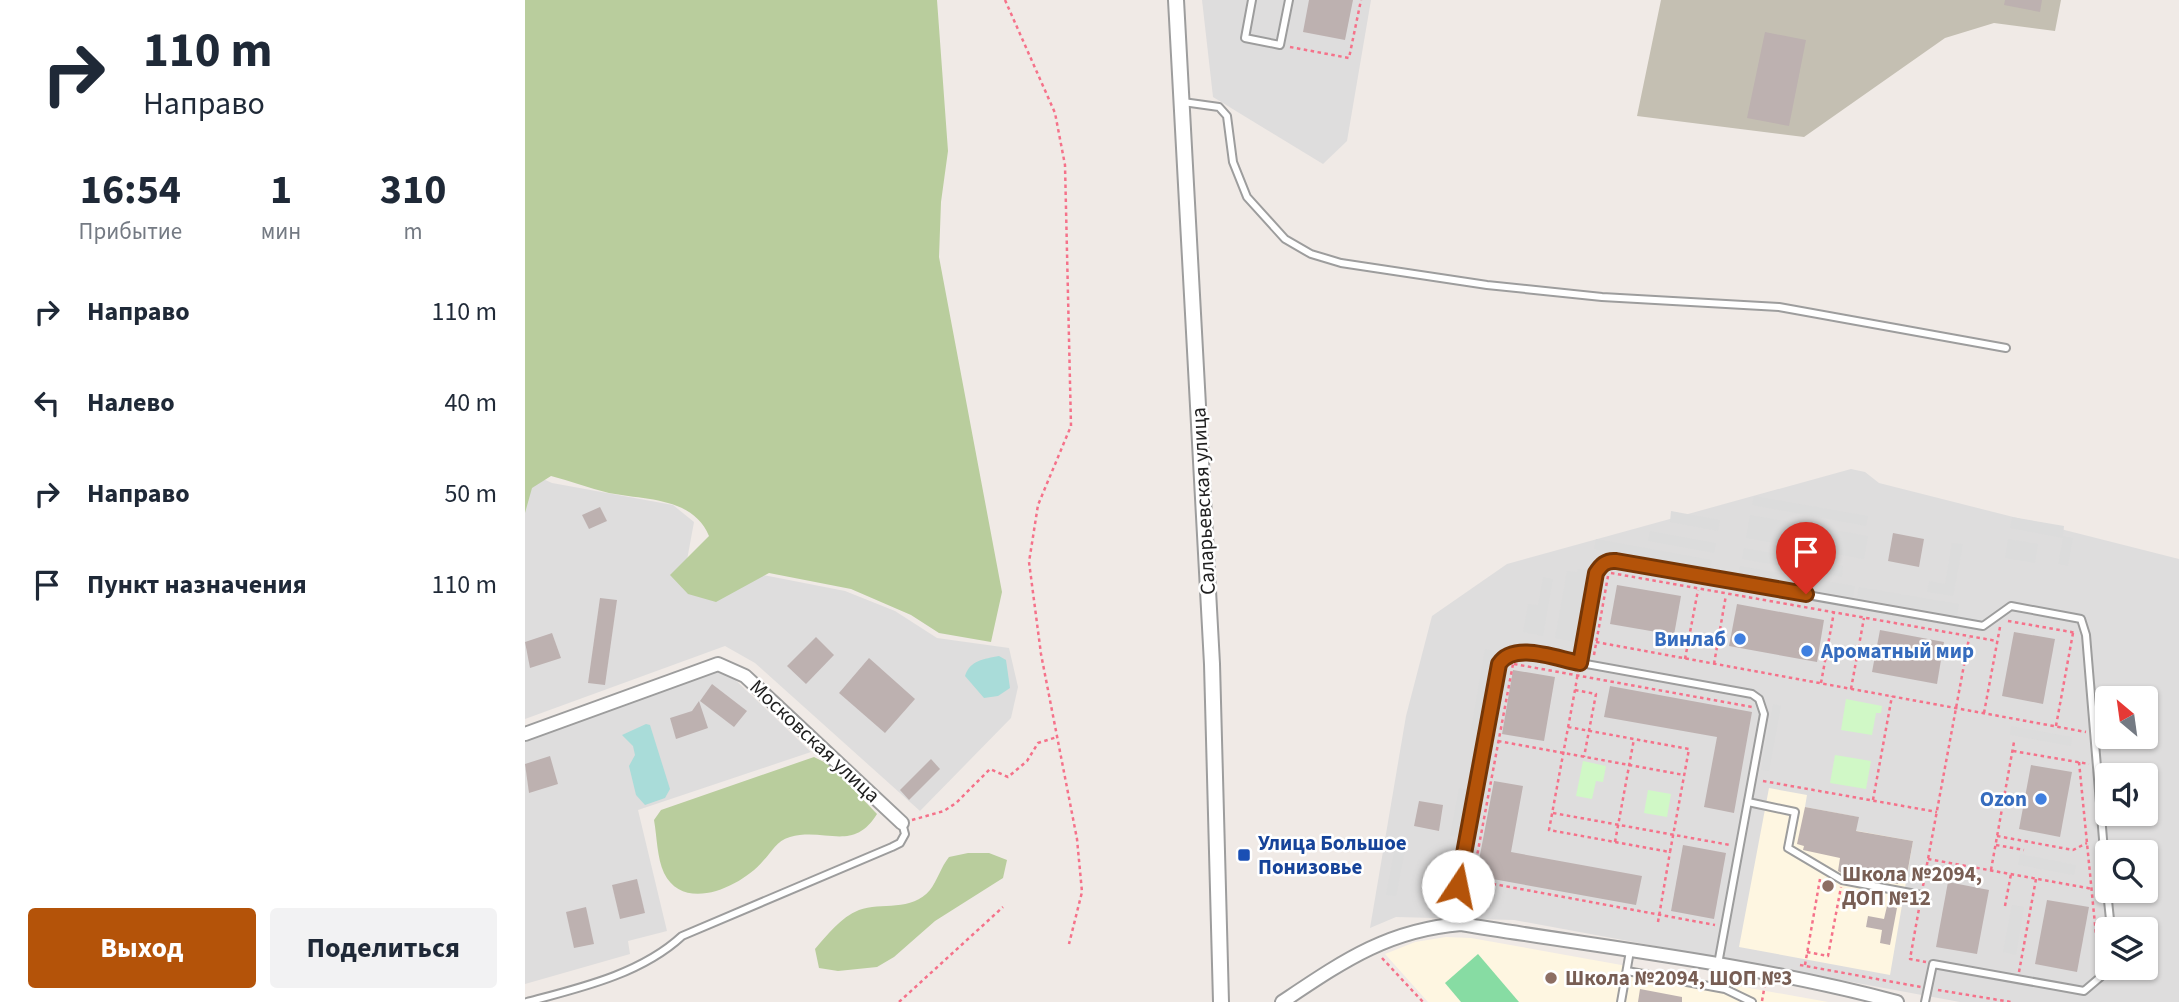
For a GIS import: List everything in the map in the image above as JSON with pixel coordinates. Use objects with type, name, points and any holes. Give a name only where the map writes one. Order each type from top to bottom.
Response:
[{"type":"street","name":"Саларьевская улица","points":[[1176,0],[1212,664],[1221,1002]]},
{"type":"street","name":"Московская улица","points":[[525,734],[717,664],[745,676],[902,822]]},
{"type":"street","points":[[1282,1002],[1381,941],[1403,933],[1450,925],[1718,966],[1898,1002]]},
{"type":"lane","points":[[1252,0],[1245,38],[1280,45],[1289,0]]},
{"type":"lane","points":[[1181,102],[1219,107],[1227,116],[1238,177],[1262,217],[1285,239],[1311,254],[1341,263],[1487,285],[1589,296],[1779,307],[2006,348]]},
{"type":"lane","points":[[1580,663],[1596,573],[1609,561],[1983,626],[2011,606],[2081,619],[2086,635],[2097,763]]},
{"type":"lane","points":[[1450,925],[1499,664],[1503,658],[1515,653],[1752,694],[1764,709],[1718,966]]},
{"type":"lane","points":[[1748,802],[1795,812],[1788,848],[1842,880],[1921,895]]},
{"type":"lane","points":[[527,1002],[578,989],[660,957],[682,936],[892,847],[900,843],[905,834],[902,822]]},
{"type":"lane","points":[[1621,1002],[1630,951]]},
{"type":"lane","points":[[1926,1002],[1933,964],[2084,991],[2100,980]]},
{"type":"lane","points":[[1627,971],[1725,989],[1752,1002]]},
{"type":"path","points":[[1005,0],[1055,113],[1065,165],[1071,426],[1038,505],[1029,562],[1041,654],[1077,839],[1082,892],[1069,944]]},
{"type":"path","points":[[1280,45],[1349,58],[1361,0]]},
{"type":"path","points":[[1592,665],[1609,572],[1997,641]]},
{"type":"path","points":[[1685,659],[1698,588]]},
{"type":"path","points":[[1714,664],[1727,593]]},
{"type":"path","points":[[1821,683],[1834,612]]},
{"type":"path","points":[[1851,689],[1864,618]]},
{"type":"path","points":[[1984,713],[2001,620],[2086,635]]},
{"type":"path","points":[[1933,964],[1910,959],[1971,624]]},
{"type":"path","points":[[2056,726],[2073,633]]},
{"type":"path","points":[[1596,642],[2094,733]]},
{"type":"path","points":[[1471,888],[1515,653]]},
{"type":"path","points":[[1513,664],[1764,709]]},
{"type":"path","points":[[1576,681],[1549,831],[1670,852]]},
{"type":"path","points":[[1575,690],[1596,694],[1584,757]]},
{"type":"path","points":[[1873,800],[1892,696]]},
{"type":"path","points":[[1568,727],[1689,749],[1658,922]]},
{"type":"path","points":[[902,822],[944,811],[956,803],[990,769],[1008,777],[1027,761],[1038,743],[1057,737]]},
{"type":"path","points":[[1615,842],[1633,739]]},
{"type":"path","points":[[1498,741],[1684,775]]},
{"type":"path","points":[[1991,870],[2014,742]]},
{"type":"path","points":[[2013,751],[2095,766]]},
{"type":"path","points":[[2079,762],[2095,917]]},
{"type":"path","points":[[1752,779],[1937,812]]},
{"type":"path","points":[[1553,813],[1730,845]]},
{"type":"path","points":[[1997,836],[2073,850],[2087,843]]},
{"type":"path","points":[[1996,845],[2024,850]]},
{"type":"path","points":[[1928,859],[2095,889]]},
{"type":"path","points":[[1804,966],[1822,868]]},
{"type":"path","points":[[2005,906],[2011,874]]},
{"type":"path","points":[[2018,979],[2036,879]]},
{"type":"path","points":[[1472,880],[1715,925]]},
{"type":"path","points":[[1807,952],[1828,956],[1842,880]]},
{"type":"path","points":[[899,1002],[1003,907]]},
{"type":"path","points":[[1377,952],[1423,1002]]},
{"type":"path","points":[[1793,964],[2011,1002]]},
{"type":"path","points":[[1762,1002],[1765,984]]},
{"type":"shaded area","points":[[1202,0],[1371,0],[1347,141],[1323,164],[1213,97]]},
{"type":"shaded area","points":[[1661,0],[2061,0],[2055,31],[1994,23],[1945,38],[1804,137],[1637,116]]},
{"type":"shaded area","points":[[1851,469],[1865,472],[1879,483],[2179,559],[2179,1002],[1960,1002],[1514,920],[1396,917],[1370,928],[1406,716],[1432,616],[1507,564]]},
{"type":"shaded area","points":[[525,471],[552,483],[673,505],[694,522],[687,560],[845,591],[895,611],[937,638],[1009,648],[1018,687],[1011,718],[920,811],[755,663],[725,646],[525,719]]},
{"type":"shaded area","points":[[1754,496],[1868,516],[1866,526],[1752,505]]},
{"type":"shaded area","points":[[1671,511],[1720,520],[1718,531],[1670,522]]},
{"type":"shaded area","points":[[1750,515],[1868,536],[1864,559],[1746,538]]},
{"type":"shaded area","points":[[2012,517],[2064,526],[2063,536],[2073,538],[2068,566],[2058,564],[2063,538],[2010,528]]},
{"type":"shaded area","points":[[1650,531],[1716,543],[1714,553],[1648,541]]},
{"type":"shaded area","points":[[1596,539],[1712,560],[1710,570],[1594,549]]},
{"type":"shaded area","points":[[2008,539],[2038,544],[2035,563],[2005,558]]},
{"type":"shaded area","points":[[1952,543],[1963,544],[1953,596],[1927,592],[1929,581],[1945,584]]},
{"type":"shaded area","points":[[1744,548],[1843,566],[1842,577],[1742,559]]},
{"type":"shaded area","points":[[1740,566],[1855,586],[1853,597],[1738,577]]},
{"type":"shaded area","points":[[1578,569],[1588,570],[1576,642],[1555,638],[1567,571],[1577,572]]},
{"type":"shaded area","points":[[1543,577],[1553,579],[1543,636],[1523,632],[1528,604],[1538,605]]},
{"type":"shaded area","points":[[1859,587],[1959,604],[1957,616],[1857,598]]},
{"type":"shaded area","points":[[1485,649],[1496,651],[1482,732],[1471,730]]},
{"type":"shaded area","points":[[716,671],[728,673],[811,752],[638,810],[667,931],[628,941],[630,954],[525,984],[525,742]]},
{"type":"shaded area","points":[[1773,704],[1781,706],[1769,771],[1761,770]]},
{"type":"shaded area","points":[[2011,726],[2072,737],[2071,746],[2010,735]]},
{"type":"shaded area","points":[[1459,788],[1469,790],[1461,838],[1450,836]]},
{"type":"shaded area","name":"Школа №2094, ДОП №12","points":[[1769,788],[1807,795],[1805,807],[1858,817],[1852,830],[1913,841],[1890,975],[1739,947]]},
{"type":"shaded area","points":[[1397,837],[1407,839],[1396,896],[1386,895]]},
{"type":"shaded area","points":[[2020,854],[2076,865],[2074,875],[2018,865]]},
{"type":"shaded area","points":[[2012,905],[2024,907],[2016,955],[2003,952]]},
{"type":"shaded area","name":"Школа №2094, ШОП №3","points":[[1446,937],[1471,938],[1828,1002],[1428,1002],[1385,954],[1415,942]]},
{"type":"green space","points":[[525,0],[937,0],[948,151],[941,202],[939,257],[1002,592],[991,642],[939,633],[911,615],[851,589],[769,573],[716,602],[688,594],[670,575],[709,536],[702,523],[692,514],[667,502],[609,493],[551,476],[532,488],[525,513]]},
{"type":"green space","points":[[1846,699],[1882,706],[1881,713],[1876,713],[1872,735],[1841,730]]},
{"type":"green space","points":[[1835,755],[1871,761],[1866,789],[1830,783]]},
{"type":"green space","points":[[814,757],[830,765],[877,814],[868,826],[848,836],[803,835],[785,839],[754,870],[728,887],[713,892],[685,892],[673,885],[664,873],[659,854],[654,820],[661,810]]},
{"type":"green space","points":[[1583,761],[1606,766],[1603,782],[1596,781],[1592,799],[1576,796]]},
{"type":"green space","points":[[1648,790],[1671,794],[1667,817],[1644,813]]},
{"type":"green space","points":[[989,853],[1007,860],[1003,878],[935,921],[894,957],[877,967],[838,971],[819,968],[815,949],[846,917],[859,910],[905,904],[923,897],[949,857]]},
{"type":"green space","points":[[1478,954],[1519,1002],[1461,1002],[1445,983]]},
{"type":"water","points":[[999,656],[1006,660],[1010,688],[998,696],[984,698],[965,676],[974,663]]},
{"type":"water","points":[[646,724],[650,725],[670,789],[665,798],[645,805],[636,795],[629,766],[635,755],[633,746],[622,735]]},
{"type":"building","points":[[1309,0],[1353,0],[1345,40],[1303,32]]},
{"type":"building","points":[[2005,0],[2042,0],[2040,12],[2004,5]]},
{"type":"building","points":[[1765,32],[1806,40],[1789,126],[1747,118]]},
{"type":"building","points":[[600,507],[607,521],[589,529],[582,515]]},
{"type":"building","points":[[1893,533],[1924,539],[1919,567],[1888,561]]},
{"type":"building","points":[[1617,585],[1681,596],[1674,635],[1610,624]]},
{"type":"building","points":[[600,598],[617,600],[605,685],[588,683]]},
{"type":"building","points":[[1737,604],[1824,620],[1817,662],[1729,646]]},
{"type":"building","points":[[1880,630],[1944,642],[1937,684],[1872,672]]},
{"type":"building","points":[[2014,632],[2055,639],[2043,704],[2002,696]]},
{"type":"building","points":[[552,633],[561,658],[530,668],[525,642]]},
{"type":"building","points":[[816,637],[834,655],[806,684],[787,666]]},
{"type":"building","points":[[869,658],[915,699],[885,733],[839,693]]},
{"type":"building","points":[[1513,670],[1555,677],[1544,741],[1502,734]]},
{"type":"building","points":[[712,684],[747,711],[734,727],[700,701]]},
{"type":"building","points":[[1610,686],[1752,712],[1734,813],[1704,807],[1717,737],[1604,717]]},
{"type":"building","points":[[699,701],[708,728],[676,739],[670,718],[692,711]]},
{"type":"building","points":[[550,756],[558,784],[529,793],[525,764]]},
{"type":"building","points":[[931,759],[940,769],[909,800],[900,790]]},
{"type":"building","points":[[2031,765],[2072,772],[2060,837],[2019,829]]},
{"type":"building","points":[[1494,781],[1523,786],[1511,852],[1642,876],[1636,905],[1476,876]]},
{"type":"building","points":[[1419,801],[1443,805],[1439,831],[1414,826]]},
{"type":"building","points":[[1805,807],[1859,817],[1856,831],[1913,841],[1906,880],[1899,878],[1898,884],[1843,874],[1838,871],[1840,858],[1803,850],[1804,846],[1797,844]]},
{"type":"building","points":[[1683,845],[1726,853],[1714,919],[1671,911]]},
{"type":"building","points":[[637,879],[645,913],[620,919],[612,885]]},
{"type":"building","points":[[1948,882],[1989,890],[1977,954],[1936,947]]},
{"type":"building","points":[[2047,900],[2089,907],[2077,972],[2035,964]]},
{"type":"building","points":[[1887,906],[1897,908],[1890,945],[1880,943],[1882,930],[1866,927],[1868,916],[1884,919]]},
{"type":"building","points":[[586,907],[594,944],[574,948],[566,912]]},
{"type":"building","points":[[1640,989],[1682,997],[1682,1002],[1638,1002]]},
{"type":"place","name":"Винлаб","points":[[1740,639]]},
{"type":"place","name":"Ароматный мир","points":[[1807,651]]},
{"type":"place","name":"Ozon","points":[[2041,799]]},
{"type":"place","name":"Улица Большое Понизовье","points":[[1244,855]]},
{"type":"place","name":"Школа №2094, ДОП №12","points":[[1828,886]]},
{"type":"place","name":"Школа №2094, ШОП №3","points":[[1551,978]]},
{"type":"route","points":[[1458,886],[1499,664],[1503,658],[1520,652],[1580,663],[1596,573],[1600,566],[1616,561],[1806,594]]}]
